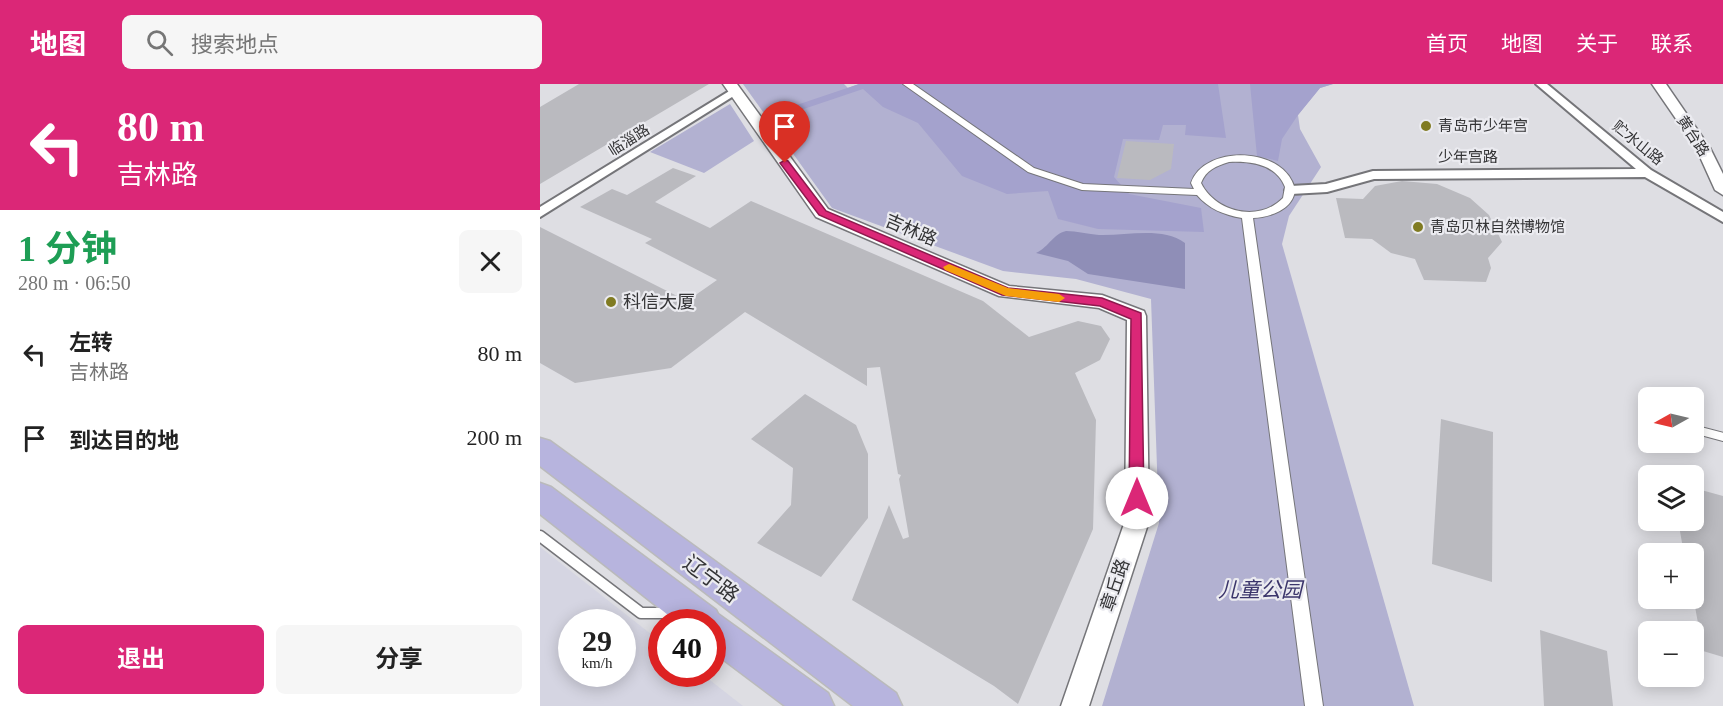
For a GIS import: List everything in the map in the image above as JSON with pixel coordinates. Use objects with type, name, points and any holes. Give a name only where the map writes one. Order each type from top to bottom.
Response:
[{"type":"main road","name":"辽宁路","points":[[540,450],[884,706]]},
{"type":"main road","name":"辽宁路","points":[[540,496],[687,609]]},
{"type":"main road","name":"辽宁路","points":[[726,639],[814,706]]},
{"type":"street","points":[[907,84],[1030,170],[1082,187],[1198,192]]},
{"type":"street","name":"贮水山路","points":[[1540,84],[1647,172],[1723,218]]},
{"type":"street","name":"黄台路","points":[[1659,84],[1703,148],[1723,189]]},
{"type":"street","name":"临淄路","points":[[540,213],[732,88]]},
{"type":"street","name":"吉林路","points":[[732,88],[822,213],[1006,292],[1102,302],[1137,316]]},
{"type":"street","points":[[1243,159],[1271,165],[1281,172],[1291,190],[1282,204],[1273,210],[1247,214],[1217,208],[1198,192],[1196,183],[1198,175],[1205,167],[1215,162],[1243,159]]},
{"type":"street","name":"少年宫路","points":[[1291,190],[1327,188],[1373,175],[1647,172]]},
{"type":"street","points":[[1247,214],[1314,706]]},
{"type":"street","name":"章丘路","points":[[1075,706],[1137,521],[1137,316]]},
{"type":"lane","points":[[1704,432],[1723,437]]},
{"type":"lane","points":[[540,536],[641,613],[648,614]]},
{"type":"shaded area","points":[[859,84],[1218,84],[1226,138],[1185,135],[1186,125],[1163,125],[1159,140],[1123,139],[1114,177],[1129,194],[1201,208],[1204,232],[1098,229],[1058,219],[1048,191],[1007,194],[962,176],[918,123],[883,107],[863,89],[771,120],[767,115]]},
{"type":"shaded area","points":[[1250,84],[1333,84],[1320,88],[1298,115],[1282,139],[1278,161],[1257,156]]},
{"type":"shaded area","points":[[1066,231],[1099,235],[1155,233],[1176,238],[1185,243],[1185,289],[1088,274],[1068,261],[1036,253]]},
{"type":"shaded area","points":[[540,547],[619,609],[558,609],[558,687],[636,687],[636,622],[648,632],[648,687],[719,687],[743,706],[540,706]]},
{"type":"green space","name":"儿童公园","points":[[743,84],[844,84],[848,88],[859,84],[1333,84],[1320,88],[1298,115],[1300,129],[1321,167],[1289,216],[1282,244],[1414,706],[1102,706],[1159,523],[1151,299],[1076,279],[1003,271],[832,208]]},
{"type":"green space","points":[[730,104],[754,141],[704,173],[650,152]]},
{"type":"building","points":[[579,84],[709,84],[540,184],[540,107]]},
{"type":"building","points":[[1126,141],[1174,144],[1171,169],[1150,180],[1117,178]]},
{"type":"building","points":[[673,168],[696,176],[655,202],[710,228],[751,201],[983,301],[1029,337],[1078,321],[1101,326],[1110,339],[1100,360],[1075,373],[1096,420],[1093,529],[1018,704],[994,686],[852,600],[889,505],[903,539],[909,537],[899,479],[901,475],[898,474],[880,367],[867,368],[867,386],[745,312],[671,368],[575,383],[540,363],[540,227],[687,301],[717,280],[645,243],[652,239],[580,207],[612,189],[627,195]]},
{"type":"building","name":"青岛贝林自然博物馆","points":[[1402,181],[1437,184],[1470,198],[1489,215],[1502,242],[1488,258],[1491,268],[1486,282],[1424,280],[1415,259],[1391,253],[1372,239],[1345,238],[1336,198],[1363,199],[1375,186]]},
{"type":"building","points":[[805,394],[856,425],[868,454],[868,518],[821,577],[757,543],[791,505],[793,468],[751,439]]},
{"type":"building","points":[[1441,419],[1493,432],[1492,582],[1432,564]]},
{"type":"building","points":[[1704,491],[1723,496],[1723,657],[1704,651],[1704,621],[1698,621],[1695,609],[1704,609],[1704,543],[1682,543],[1680,531],[1704,531]]},
{"type":"building","points":[[1540,630],[1607,651],[1613,706],[1544,706]]},
{"type":"slow traffic","points":[[949,267],[1006,292],[1059,298]]},
{"type":"place","name":"青岛市少年宫","points":[[1426,126]]},
{"type":"place","name":"青岛贝林自然博物馆","points":[[1418,227]]},
{"type":"place","name":"科信大厦","points":[[611,302]]},
{"type":"route","points":[[785,163],[822,213],[1006,292],[1102,302],[1137,316],[1137,498]]}]
